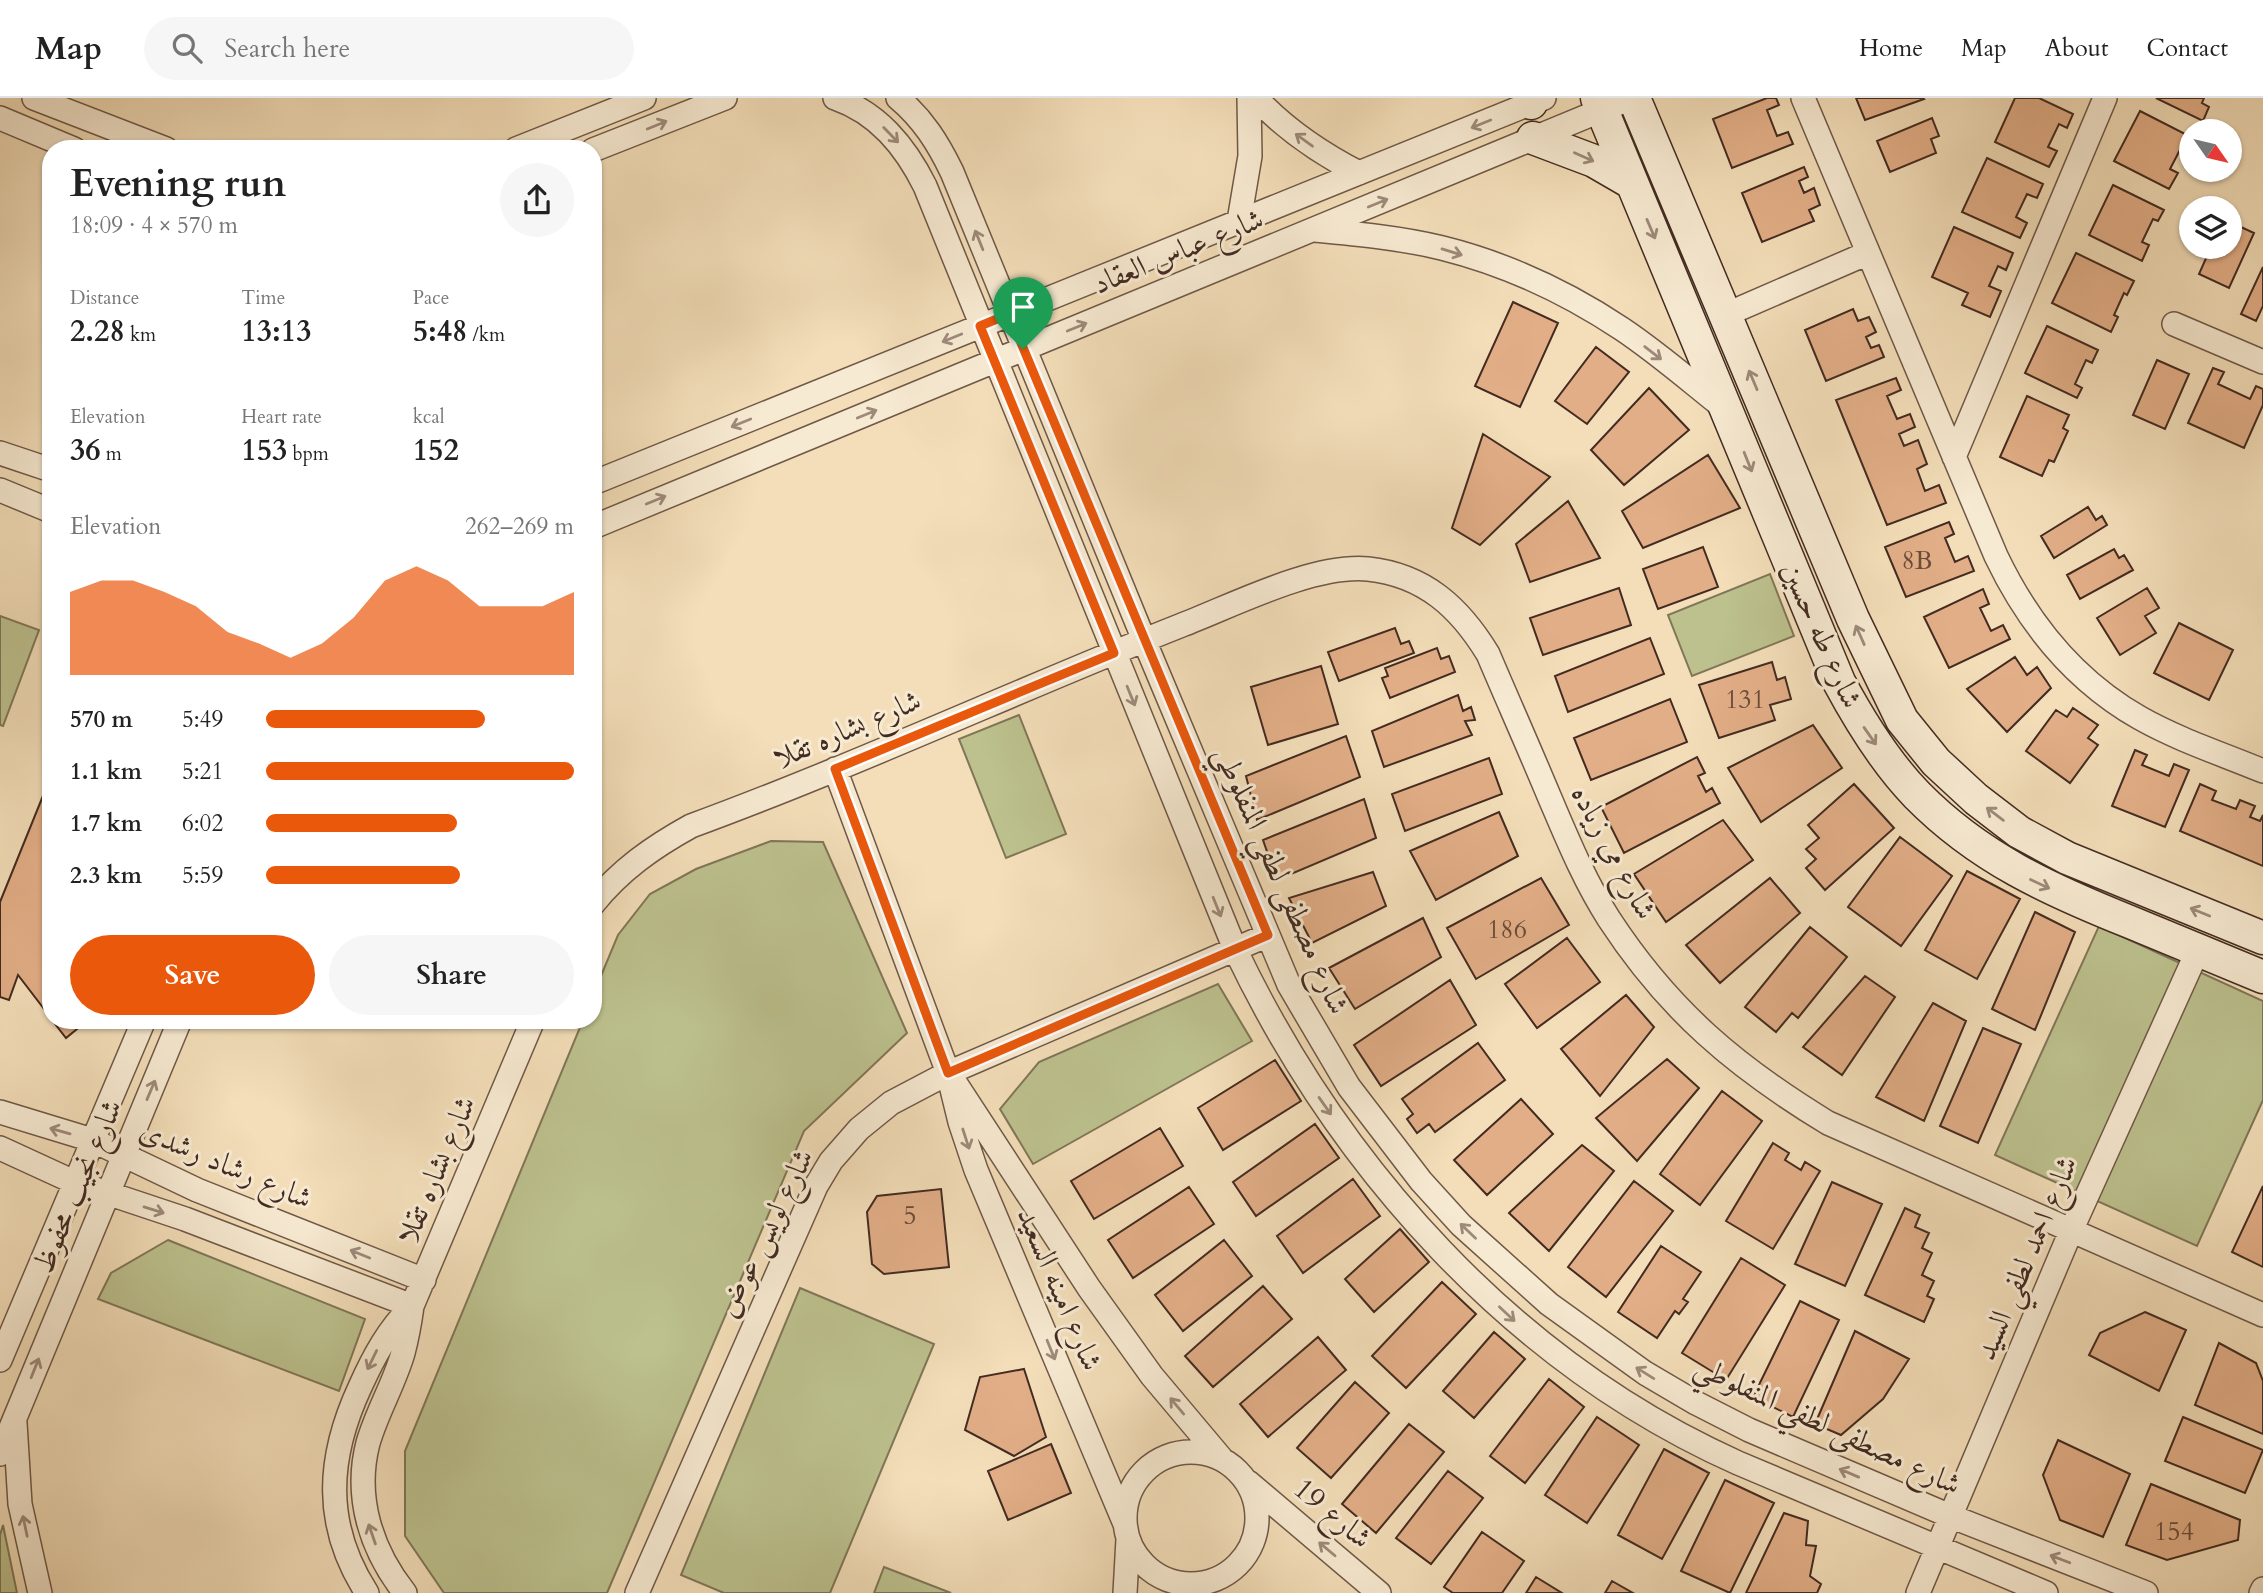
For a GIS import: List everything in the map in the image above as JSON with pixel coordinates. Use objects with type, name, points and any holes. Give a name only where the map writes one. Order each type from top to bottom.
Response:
[{"type":"street","points":[[34,98],[143,140]]},
{"type":"street","points":[[539,140],[644,98]]},
{"type":"street","points":[[602,147],[725,98]]},
{"type":"street","points":[[835,98],[871,116],[893,136],[912,159],[1235,949],[1262,1006],[1297,1066],[1378,1177],[1469,1279],[1522,1328],[1580,1373],[1641,1413],[1705,1449],[2046,1593]]},
{"type":"street","name":"شارع مصطفى لطفي المنفلوطي","points":[[898,98],[915,113],[942,151],[952,172],[1143,640],[1289,985],[1349,1087],[1384,1135],[1461,1225],[1549,1304],[1645,1373],[1749,1430],[1950,1516],[2146,1593]]},
{"type":"street","points":[[1239,221],[1250,156],[1249,98]]},
{"type":"street","points":[[1256,98],[1288,129],[1359,173]]},
{"type":"street","name":"شارع عباس العقاد","points":[[602,523],[1533,138],[1599,104],[1632,98]]},
{"type":"street","name":"شارع طه حسين","points":[[1632,98],[1876,670],[1902,720],[1936,762],[1976,799],[2019,832],[2067,858],[2263,938]]},
{"type":"street","points":[[1804,98],[2008,583],[2035,625],[2061,656],[2110,699],[2139,718],[2171,734],[2263,771]]},
{"type":"street","points":[[1954,457],[2105,98]]},
{"type":"street","name":"شارع عباس العقاد","points":[[602,479],[1536,100]]},
{"type":"street","name":"شارع طه حسين","points":[[1599,104],[1839,682],[1861,722],[1887,760],[1950,826],[1986,853],[2026,877],[2263,977]]},
{"type":"street","points":[[0,118],[53,140]]},
{"type":"street","points":[[589,121],[594,140]]},
{"type":"street","points":[[1533,138],[1584,156],[1632,183]]},
{"type":"street","points":[[1312,230],[1378,236],[1443,248],[1506,268],[1566,296],[1623,330],[1726,409]]},
{"type":"street","points":[[1725,315],[1868,253]]},
{"type":"street","points":[[2175,324],[2263,362]]},
{"type":"street","points":[[0,453],[42,467]]},
{"type":"street","points":[[0,490],[42,506]]},
{"type":"street","name":"شارع مي زياده","points":[[1143,640],[1307,576],[1337,569],[1398,575],[1426,587],[1452,605],[1483,645],[1579,866],[1615,928],[1643,968],[1683,1013],[1728,1055],[1776,1091],[1828,1123],[2263,1315]]},
{"type":"street","name":"شارع بشاره تقلا","points":[[602,895],[631,864],[691,827],[1143,640]]},
{"type":"street","name":"شارع امينه السعيد","points":[[835,769],[948,1073],[976,1170],[1127,1532]]},
{"type":"street","name":"شارع لويس عوض","points":[[637,1593],[816,1186],[831,1161],[859,1129],[891,1103],[948,1073],[1268,935]]},
{"type":"street","name":"شارع احمد لطفي السيد","points":[[1918,1593],[2071,1231],[2198,950]]},
{"type":"street","name":"شارع نجيب محفوظ","points":[[0,1360],[140,1029]]},
{"type":"street","name":"شارع نجيب محفوظ","points":[[0,1454],[176,1029]]},
{"type":"street","name":"شارع بشاره تقلا","points":[[412,1306],[529,1029]]},
{"type":"street","name":"شارع امينه السعيد","points":[[948,1073],[1089,1288],[1152,1376],[1221,1458]]},
{"type":"street","name":"شارع رشاد رشدى","points":[[0,1112],[92,1140],[197,1190],[424,1280]]},
{"type":"street","name":"شارع رشاد رشدى","points":[[0,1148],[107,1195],[185,1219],[412,1306]]},
{"type":"street","points":[[367,1593],[356,1577],[337,1523],[334,1466],[348,1412],[370,1364],[388,1333],[412,1306]]},
{"type":"street","points":[[405,1593],[390,1575],[377,1551],[363,1499],[363,1472],[376,1419],[403,1353],[412,1306]]},
{"type":"street","points":[[15,1417],[20,1504],[40,1593]]},
{"type":"street","points":[[1125,1593],[1126,1506],[1131,1489],[1153,1463],[1169,1455],[1187,1451],[1204,1452],[1221,1458],[1246,1480],[1257,1512],[1251,1545],[1236,1566],[1209,1586],[1196,1584],[1181,1588],[1161,1577],[1135,1554],[1127,1532]]},
{"type":"street","name":"شارع 19","points":[[1246,1480],[1379,1593]]},
{"type":"green space","points":[[1770,574],[1794,636],[1692,676],[1668,615]]},
{"type":"green space","points":[[0,616],[39,630],[3,726],[0,725]]},
{"type":"green space","points":[[1019,715],[1066,834],[1006,858],[959,739]]},
{"type":"green space","points":[[771,841],[823,842],[907,1033],[804,1131],[607,1593],[444,1593],[405,1536],[405,1451],[579,1029],[602,1029],[602,973],[618,935],[650,894],[696,869]]},
{"type":"green space","points":[[2099,926],[2263,1001],[2263,1100],[2197,1246],[1995,1155]]},
{"type":"green space","points":[[1218,984],[1252,1041],[1033,1164],[1000,1109],[1039,1062]]},
{"type":"green space","points":[[168,1240],[365,1319],[339,1391],[98,1299],[111,1273]]},
{"type":"green space","points":[[800,1288],[934,1344],[830,1593],[724,1593],[681,1575]]},
{"type":"green space","points":[[3,1525],[17,1593],[0,1593],[0,1535]]},
{"type":"green space","points":[[884,1567],[951,1593],[874,1593]]},
{"type":"building","points":[[1767,98],[1776,98],[1779,105],[1767,110],[1777,136],[1788,132],[1793,144],[1732,168],[1713,119]]},
{"type":"building","points":[[1856,98],[1923,98],[1924,99],[1865,120]]},
{"type":"building","points":[[2015,98],[2039,98],[2073,114],[2067,128],[2059,124],[2048,147],[2057,151],[2049,167],[1995,142]]},
{"type":"building","points":[[2156,98],[2204,98],[2202,103],[2209,107],[2204,119]]},
{"type":"building","points":[[2140,111],[2179,131],[2179,152],[2170,169],[2178,173],[2169,189],[2114,161]]},
{"type":"building","points":[[1932,118],[1939,136],[1931,139],[1936,153],[1890,172],[1877,141]]},
{"type":"building","points":[[1987,158],[2043,184],[2037,198],[2027,194],[2016,217],[2027,223],[2020,238],[1962,212]]},
{"type":"building","points":[[1804,167],[1808,177],[1799,181],[1804,193],[1814,188],[1820,205],[1809,210],[1814,221],[1762,242],[1742,193]]},
{"type":"building","points":[[2113,185],[2164,210],[2158,221],[2153,219],[2142,242],[2149,245],[2142,261],[2089,235]]},
{"type":"building","points":[[1954,227],[2013,253],[2006,270],[1998,266],[1989,286],[2001,291],[1990,317],[1962,305],[1968,293],[1932,277]]},
{"type":"building","points":[[2242,228],[2254,233],[2229,288],[2199,274],[2206,259],[2242,259]]},
{"type":"building","points":[[2076,253],[2134,281],[2127,295],[2124,293],[2114,315],[2118,317],[2111,332],[2052,303]]},
{"type":"building","points":[[2263,267],[2263,306],[2256,321],[2241,314]]},
{"type":"building","points":[[1513,302],[1558,323],[1520,407],[1475,386]]},
{"type":"building","points":[[1853,309],[1858,321],[1869,317],[1876,332],[1866,337],[1871,348],[1879,345],[1884,357],[1826,381],[1805,330]]},
{"type":"building","points":[[2047,326],[2098,350],[2092,363],[2086,360],[2075,384],[2082,388],[2077,398],[2025,373]]},
{"type":"building","points":[[1596,347],[1629,372],[1587,424],[1555,401]]},
{"type":"building","points":[[2157,360],[2189,374],[2165,429],[2133,415]]},
{"type":"building","points":[[2213,368],[2224,372],[2218,384],[2250,399],[2256,386],[2263,389],[2263,405],[2244,448],[2188,423]]},
{"type":"building","points":[[1896,378],[1901,390],[1887,396],[1897,419],[1910,414],[1915,427],[1899,434],[1904,446],[1918,440],[1927,464],[1917,469],[1925,491],[1939,485],[1946,503],[1887,525],[1836,400]]},
{"type":"building","points":[[1649,388],[1689,430],[1624,485],[1591,450]]},
{"type":"building","points":[[2027,396],[2069,415],[2063,428],[2068,431],[2054,462],[2049,460],[2042,476],[2000,457]]},
{"type":"building","points":[[1483,434],[1550,477],[1480,545],[1452,528]]},
{"type":"building","points":[[1708,455],[1740,508],[1643,548],[1622,511]]},
{"type":"building","points":[[1568,501],[1600,558],[1530,582],[1516,544]]},
{"type":"building","points":[[2088,507],[2096,520],[2102,516],[2107,525],[2054,558],[2041,536]]},
{"type":"building","points":[[1949,522],[1954,534],[1945,538],[1955,562],[1968,556],[1974,571],[1906,597],[1885,547]]},
{"type":"building","points":[[1703,547],[1718,587],[1658,609],[1643,569]]},
{"type":"building","points":[[2114,549],[2119,558],[2124,555],[2133,570],[2080,599],[2067,575]]},
{"type":"building","points":[[1619,588],[1631,625],[1543,655],[1530,618]]},
{"type":"building","points":[[2147,588],[2159,608],[2145,616],[2156,633],[2120,655],[2097,618]]},
{"type":"building","points":[[1983,589],[1989,604],[1980,608],[1991,631],[2003,625],[2010,639],[1949,668],[1924,617]]},
{"type":"building","points":[[2179,623],[2233,650],[2209,700],[2154,673]]},
{"type":"building","points":[[1395,628],[1401,644],[1409,641],[1414,653],[1339,681],[1328,652]]},
{"type":"building","points":[[1650,638],[1664,674],[1568,712],[1555,676]]},
{"type":"building","points":[[1437,648],[1441,659],[1449,656],[1455,672],[1390,698],[1382,678],[1388,676],[1385,668]]},
{"type":"building","points":[[2015,657],[2027,675],[2037,667],[2051,688],[2007,732],[1967,689]]},
{"type":"building","points":[[1772,662],[1777,680],[1785,677],[1791,699],[1770,705],[1775,720],[1719,738],[1699,685]]},
{"type":"building","points":[[1321,666],[1338,724],[1268,745],[1251,687]]},
{"type":"building","points":[[1458,695],[1463,711],[1471,707],[1475,720],[1465,721],[1472,735],[1384,767],[1372,731]]},
{"type":"building","points":[[1670,699],[1687,742],[1591,780],[1574,738]]},
{"type":"building","points":[[2073,708],[2098,725],[2088,738],[2098,745],[2070,783],[2026,751],[2056,710],[2067,717]]},
{"type":"building","points":[[1813,725],[1842,768],[1761,822],[1728,768]]},
{"type":"building","points":[[1346,736],[1360,777],[1257,820],[1246,776]]},
{"type":"building","points":[[2135,750],[2147,755],[2142,765],[2169,776],[2174,764],[2189,770],[2165,827],[2112,806]]},
{"type":"building","points":[[1697,757],[1705,773],[1698,776],[1706,792],[1712,788],[1720,803],[1624,853],[1601,807]]},
{"type":"building","points":[[1489,758],[1502,794],[1405,831],[1392,794]]},
{"type":"building","points":[[1854,784],[1894,828],[1825,890],[1806,868],[1816,859],[1806,849],[1819,838],[1808,825]]},
{"type":"building","points":[[2200,784],[2216,791],[2212,800],[2236,809],[2240,800],[2255,806],[2250,817],[2260,821],[2263,815],[2263,866],[2180,831]]},
{"type":"building","points":[[42,798],[42,1006],[18,975],[9,1000],[0,997],[0,902]]},
{"type":"building","points":[[1364,799],[1376,838],[1277,880],[1263,840]]},
{"type":"building","points":[[1499,812],[1518,856],[1436,900],[1410,851]]},
{"type":"building","points":[[1723,820],[1753,860],[1666,922],[1634,874]]},
{"type":"building","points":[[1900,837],[1952,876],[1901,946],[1848,907]]},
{"type":"building","points":[[1967,871],[2020,899],[1977,979],[1925,950]]},
{"type":"building","points":[[1373,872],[1386,906],[1312,943],[1289,898]]},
{"type":"building","points":[[1541,878],[1569,925],[1476,979],[1447,928]]},
{"type":"building","points":[[1770,878],[1800,913],[1720,983],[1686,945]]},
{"type":"building","points":[[2035,912],[2075,932],[2035,1030],[1992,1009]]},
{"type":"building","points":[[1423,918],[1441,957],[1355,1009],[1329,968]]},
{"type":"building","points":[[1810,927],[1847,957],[1798,1018],[1792,1013],[1776,1032],[1745,1007]]},
{"type":"building","points":[[1567,938],[1600,982],[1537,1028],[1505,984]]},
{"type":"building","points":[[1865,976],[1895,997],[1842,1075],[1803,1047]]},
{"type":"building","points":[[1450,980],[1476,1025],[1381,1086],[1354,1045]]},
{"type":"building","points":[[1626,995],[1654,1027],[1600,1096],[1561,1049]]},
{"type":"building","points":[[1933,1003],[1966,1021],[1924,1121],[1876,1097]]},
{"type":"building","points":[[1983,1028],[2021,1044],[1978,1143],[1940,1126]]},
{"type":"building","points":[[59,1029],[77,1029],[66,1038]]},
{"type":"building","points":[[1478,1043],[1505,1080],[1435,1132],[1429,1124],[1417,1133],[1407,1119],[1413,1114],[1402,1099]]},
{"type":"building","points":[[1667,1059],[1699,1088],[1637,1161],[1596,1118]]},
{"type":"building","points":[[1275,1060],[1301,1101],[1223,1150],[1198,1108]]},
{"type":"building","points":[[1722,1091],[1762,1121],[1700,1205],[1660,1174]]},
{"type":"building","points":[[1521,1099],[1553,1134],[1487,1195],[1454,1160]]},
{"type":"building","points":[[1315,1124],[1339,1158],[1256,1216],[1233,1182]]},
{"type":"building","points":[[1160,1128],[1183,1166],[1094,1219],[1071,1181]]},
{"type":"building","points":[[1773,1143],[1789,1153],[1785,1160],[1801,1170],[1805,1162],[1820,1171],[1773,1249],[1726,1221]]},
{"type":"building","points":[[1582,1145],[1614,1171],[1549,1251],[1509,1213]]},
{"type":"building","points":[[1353,1179],[1380,1216],[1303,1273],[1277,1236]]},
{"type":"building","points":[[1634,1181],[1673,1211],[1606,1297],[1568,1267]]},
{"type":"building","points":[[1832,1182],[1882,1204],[1845,1286],[1795,1264]]},
{"type":"building","points":[[2263,1186],[2263,1267],[2232,1252]]},
{"type":"building","points":[[1189,1187],[1214,1224],[1133,1278],[1108,1240]]},
{"type":"building","points":[[941,1189],[949,1267],[884,1274],[872,1264],[867,1212],[877,1196]]},
{"type":"building","points":[[1905,1208],[1920,1215],[1915,1227],[1929,1233],[1922,1248],[1932,1253],[1922,1275],[1934,1281],[1927,1296],[1934,1299],[1924,1322],[1865,1295]]},
{"type":"building","points":[[1400,1229],[1429,1262],[1374,1312],[1345,1279]]},
{"type":"building","points":[[1224,1240],[1252,1276],[1183,1331],[1155,1295]]},
{"type":"building","points":[[1661,1246],[1701,1272],[1683,1299],[1688,1302],[1679,1314],[1675,1311],[1657,1338],[1618,1312]]},
{"type":"building","points":[[1741,1258],[1785,1285],[1726,1380],[1682,1353]]},
{"type":"building","points":[[1442,1282],[1476,1314],[1406,1388],[1372,1356]]},
{"type":"building","points":[[1263,1286],[1292,1319],[1213,1387],[1185,1356]]},
{"type":"building","points":[[1800,1301],[1839,1320],[1793,1417],[1753,1397]]},
{"type":"building","points":[[2145,1312],[2186,1330],[2159,1391],[2089,1355],[2100,1333]]},
{"type":"building","points":[[1855,1331],[1909,1359],[1883,1399],[1841,1435],[1815,1424]]},
{"type":"building","points":[[1494,1332],[1525,1359],[1474,1418],[1443,1391]]},
{"type":"building","points":[[1318,1337],[1346,1370],[1268,1437],[1240,1404]]},
{"type":"building","points":[[2219,1343],[2256,1363],[2263,1381],[2263,1434],[2195,1405]]},
{"type":"building","points":[[1024,1369],[1046,1437],[1014,1456],[965,1430],[980,1377]]},
{"type":"building","points":[[1549,1379],[1584,1407],[1525,1483],[1490,1456]]},
{"type":"building","points":[[1355,1382],[1389,1413],[1331,1478],[1297,1448]]},
{"type":"building","points":[[1597,1417],[1639,1445],[1587,1523],[1545,1495]]},
{"type":"building","points":[[2183,1417],[2263,1450],[2245,1493],[2165,1461]]},
{"type":"building","points":[[1409,1424],[1444,1452],[1376,1533],[1342,1504]]},
{"type":"building","points":[[2058,1440],[2130,1474],[2103,1537],[2060,1520],[2043,1475]]},
{"type":"building","points":[[1051,1444],[1071,1493],[1008,1520],[988,1471]]},
{"type":"building","points":[[1664,1449],[1709,1473],[1662,1559],[1618,1535]]},
{"type":"building","points":[[1448,1471],[1483,1498],[1431,1564],[1396,1538]]},
{"type":"building","points":[[1725,1480],[1774,1503],[1730,1593],[1681,1571]]},
{"type":"building","points":[[2151,1484],[2240,1520],[2238,1540],[2167,1560],[2126,1545]]},
{"type":"building","points":[[1784,1513],[1808,1521],[1806,1545],[1816,1546],[1810,1576],[1821,1584],[1817,1593],[1746,1593]]},
{"type":"building","points":[[1482,1532],[1524,1561],[1502,1593],[1453,1593],[1444,1587]]},
{"type":"building","points":[[1536,1577],[1562,1593],[1526,1593]]},
{"type":"building","points":[[1612,1581],[1633,1593],[1605,1593]]},
{"type":"route","points":[[1009,314],[1023,349],[1268,935],[948,1073],[835,769],[1114,653],[980,326],[1009,314]]}]
